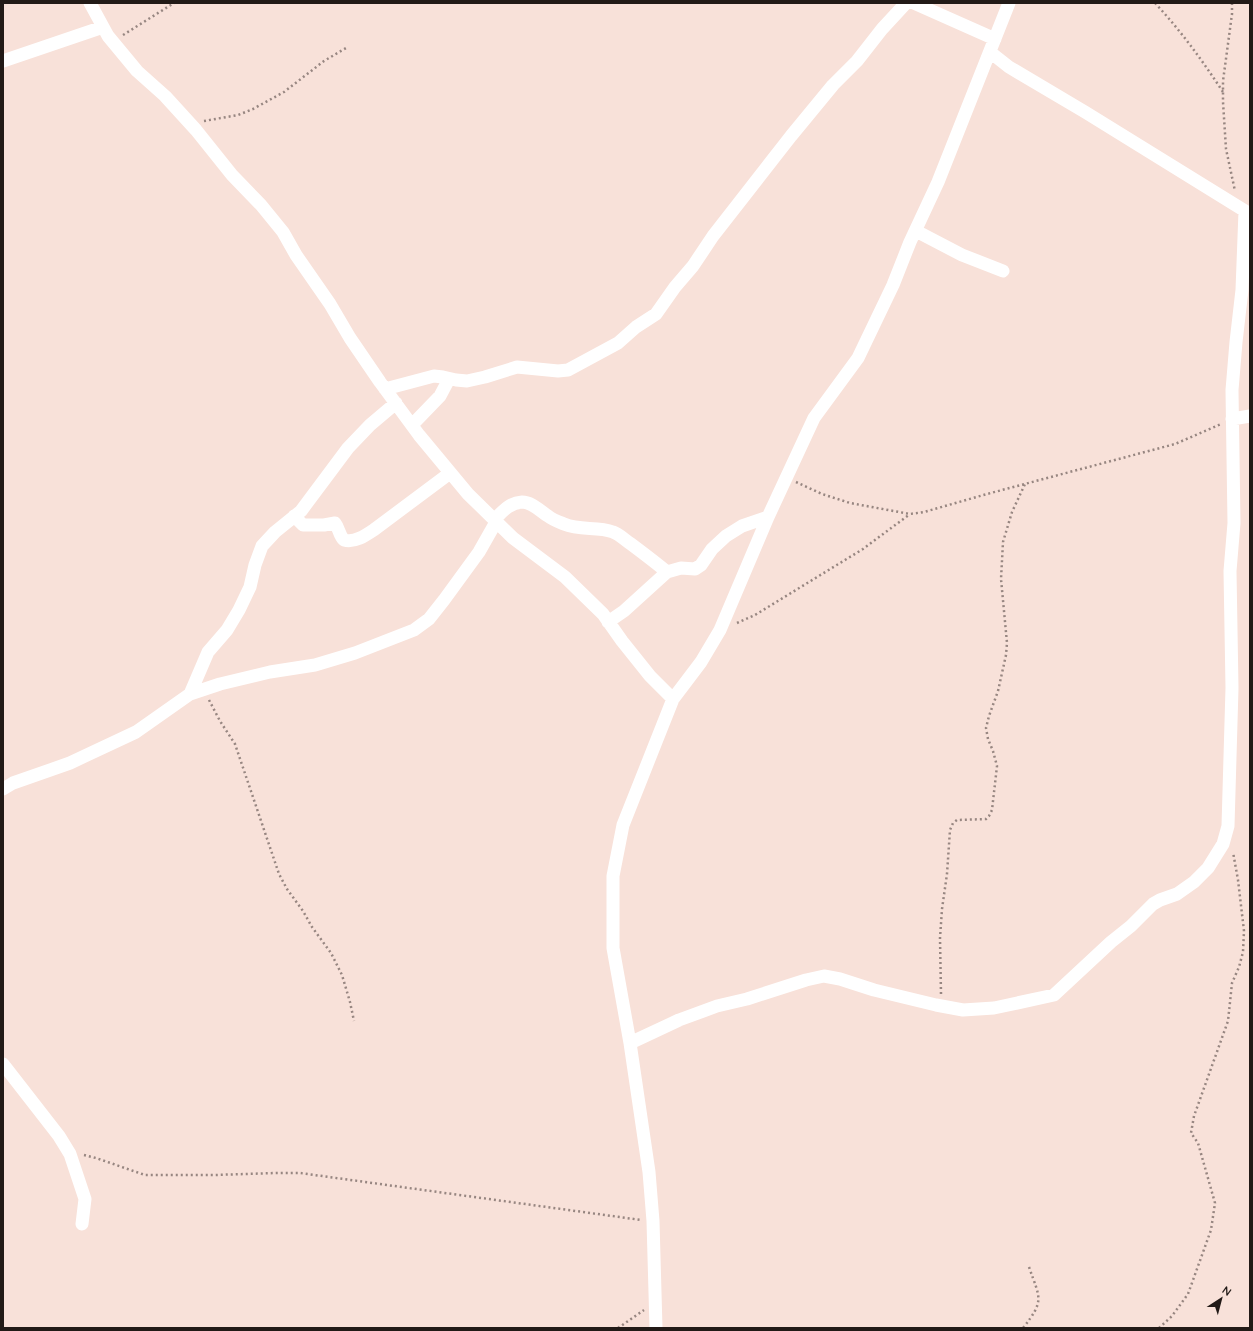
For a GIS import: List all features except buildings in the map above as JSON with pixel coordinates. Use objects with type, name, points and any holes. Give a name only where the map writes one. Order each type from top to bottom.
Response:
[{"type":"street","points":[[90,3],[112,41],[137,71],[165,96],[190,123],[232,175],[261,205],[283,232],[296,255],[330,304],[350,338],[385,389],[450,473],[468,494],[513,538],[565,577],[603,614],[650,676],[673,699]]},
{"type":"street","points":[[385,389],[434,376],[443,376],[449,379],[468,381],[517,367],[558,371],[568,370],[618,343],[636,327],[656,314],[693,266],[713,236],[791,136],[833,85],[857,61],[882,29],[906,3]]},
{"type":"street","points":[[914,3],[995,39]]},
{"type":"street","points":[[656,1328],[653,1221],[649,1172],[614,948],[613,876],[623,825],[673,699],[701,662],[720,630],[768,516],[814,418],[858,358],[893,286],[938,182],[1009,3]]},
{"type":"street","points":[[3,61],[103,27]]},
{"type":"street","points":[[630,1043],[679,1020],[717,1006],[747,999],[806,980],[824,976],[840,979],[874,990],[963,1010],[994,1008],[1054,995],[1111,942],[1131,926],[1153,904],[1177,894],[1194,882],[1208,868],[1223,844],[1228,826],[1231,742],[1232,688],[1230,571],[1234,523],[1232,390],[1242,290],[1244,211],[1010,67],[990,52]]},
{"type":"street","points":[[916,231],[962,255],[1003,271]]},
{"type":"street","points":[[412,425],[440,396],[449,379]]},
{"type":"street","points":[[190,694],[208,652],[227,630],[239,610],[250,587],[255,565],[262,546],[275,532],[301,511],[348,448],[370,425],[396,403]]},
{"type":"street","points":[[1232,419],[1250,416]]},
{"type":"street","points":[[294,516],[302,525],[324,525],[335,523],[341,538],[350,541],[363,537],[375,529],[450,473]]},
{"type":"street","points":[[3,789],[70,763],[129,736],[190,694],[220,684],[270,672],[315,665],[356,653],[414,630],[429,619],[444,600],[479,552],[495,521],[508,506],[512,504],[524,502],[528,503],[549,517],[567,525],[582,529],[613,532],[653,560],[667,572]]},
{"type":"street","points":[[608,622],[624,611],[669,570],[681,568],[694,569],[701,565],[712,549],[726,536],[742,526],[768,516]]},
{"type":"street","points":[[3,1064],[59,1136],[68,1152],[78,1176],[85,1199],[82,1224]]},
{"type":"path","points":[[112,41],[174,3]]},
{"type":"path","points":[[1155,3],[1173,22],[1193,48],[1223,92]]},
{"type":"path","points":[[1232,3],[1232,14],[1223,81],[1226,149],[1244,211]]},
{"type":"path","points":[[190,123],[238,115],[253,109],[284,92],[324,61],[346,48]]},
{"type":"path","points":[[786,479],[822,494],[850,502],[910,514],[924,512],[1175,444],[1232,419]]},
{"type":"path","points":[[943,1006],[941,992],[940,938],[950,830],[953,823],[957,820],[986,818],[992,810],[997,766],[986,728],[998,691],[1006,655],[1007,643],[1001,579],[1003,542],[1012,512],[1025,484]]},
{"type":"path","points":[[720,630],[755,615],[811,582],[863,549],[910,514]]},
{"type":"path","points":[[205,689],[209,702],[236,744],[279,874],[287,889],[304,911],[312,927],[331,953],[342,975],[354,1021]]},
{"type":"path","points":[[1159,1328],[1172,1316],[1188,1294],[1211,1230],[1216,1203],[1198,1143],[1191,1133],[1194,1116],[1228,1021],[1232,982],[1239,967],[1243,952],[1244,931],[1238,880],[1232,849]]},
{"type":"path","points":[[68,1152],[96,1158],[145,1174],[214,1175],[276,1172],[300,1174],[653,1221]]},
{"type":"path","points":[[1022,1328],[1035,1312],[1039,1296],[1029,1267]]},
{"type":"path","points":[[618,1328],[655,1302]]}]
